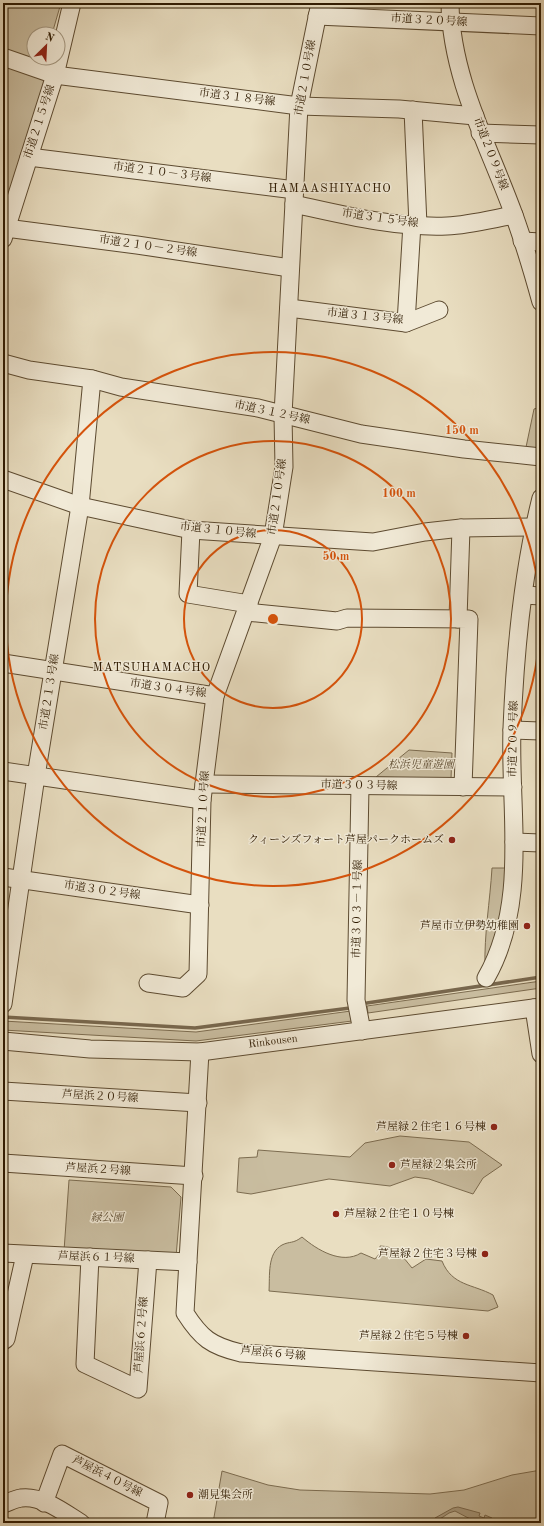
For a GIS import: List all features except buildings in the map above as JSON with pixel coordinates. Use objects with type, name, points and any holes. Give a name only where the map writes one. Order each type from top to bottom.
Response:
[{"type":"street","name":"市道２１５号線","points":[[4,233],[56,75],[72,3]]},
{"type":"street","name":"市道２０９号線","points":[[450,3],[455,52],[480,133],[514,216],[541,302]]},
{"type":"street","name":"市道３２０号線","points":[[319,9],[451,23],[541,26]]},
{"type":"street","name":"市道２１０号線","points":[[148,983],[183,988],[198,974],[202,800],[215,696],[274,536],[284,467],[283,415],[298,106],[319,9]]},
{"type":"street","name":"市道３１８号線","points":[[3,57],[56,75],[298,106],[413,110],[475,116]]},
{"type":"street","points":[[406,323],[415,225],[413,110]]},
{"type":"street","points":[[480,133],[541,135]]},
{"type":"street","name":"市道２１０－３号線","points":[[29,157],[294,197]]},
{"type":"street","name":"市道３１５号線","points":[[294,197],[362,219],[415,225],[448,226],[514,216]]},
{"type":"street","name":"市道２１０－２号線","points":[[4,233],[137,244],[290,268]]},
{"type":"street","points":[[522,241],[541,242]]},
{"type":"street","name":"市道３１３号線","points":[[289,308],[406,323],[439,310]]},
{"type":"street","name":"市道３１２号線","points":[[3,363],[29,370],[92,379],[121,387],[258,408],[361,434],[464,449],[541,457]]},
{"type":"street","name":"市道２１３号線","points":[[3,1004],[20,880],[52,672],[80,506],[92,379]]},
{"type":"street","name":"市道３１０号線","points":[[3,479],[80,506],[191,530],[373,542],[425,532],[461,528],[534,527]]},
{"type":"street","name":"市道２０９号線","points":[[486,978],[496,960],[505,936],[510,902],[514,842],[512,730],[524,595],[534,527],[541,498]]},
{"type":"street","points":[[458,619],[461,528]]},
{"type":"street","points":[[191,530],[188,594],[247,608],[337,621],[347,618],[469,619],[463,787]]},
{"type":"street","points":[[524,595],[541,596]]},
{"type":"street","name":"市道３０４号線","points":[[3,663],[52,672],[215,696]]},
{"type":"street","points":[[512,730],[541,731]]},
{"type":"street","points":[[3,771],[202,800]]},
{"type":"street","name":"市道３０３号線","points":[[204,784],[513,787]]},
{"type":"street","name":"市道３０３－１号線","points":[[360,786],[356,1000],[362,1031]]},
{"type":"street","points":[[514,842],[541,843]]},
{"type":"street","name":"市道３０２号線","points":[[3,877],[200,905]]},
{"type":"street","points":[[538,1008],[541,1054]]},
{"type":"street","name":"Rinkousen","points":[[3,1041],[90,1049],[200,1052],[538,1008]]},
{"type":"street","name":"芦屋浜６号線","points":[[200,1052],[185,1313],[197,1331],[209,1342],[226,1350],[241,1353],[541,1373]]},
{"type":"street","name":"芦屋浜２０号線","points":[[3,1091],[198,1103]]},
{"type":"street","name":"芦屋浜２号線","points":[[3,1164],[194,1176]]},
{"type":"street","name":"芦屋浜６１号線","points":[[3,1253],[188,1262]]},
{"type":"street","points":[[3,1341],[6,1339],[25,1255]]},
{"type":"street","name":"芦屋浜６２号線","points":[[90,1257],[85,1364],[138,1389],[148,1260]]},
{"type":"street","name":"芦屋浜４０号線","points":[[44,1502],[62,1454],[159,1503],[155,1523]]},
{"type":"street","points":[[3,1504],[21,1498],[33,1498],[58,1508],[81,1523]]},
{"type":"green space","points":[[3,3],[61,3],[54,26],[26,26],[26,57],[3,50]]},
{"type":"green space","points":[[3,62],[49,77],[3,218]]},
{"type":"green space","points":[[538,403],[541,404],[541,451],[525,452],[534,409],[537,408]]},
{"type":"green space","name":"松浜児童遊園","points":[[409,750],[452,753],[451,779],[376,777]]},
{"type":"green space","points":[[492,868],[507,868],[504,919],[485,967],[486,930]]},
{"type":"green space","points":[[541,981],[541,988],[368,1013],[367,1006]]},
{"type":"green space","points":[[351,1011],[352,1021],[196,1041],[3,1030],[3,1021],[196,1032]]},
{"type":"green space","points":[[400,1136],[469,1142],[502,1165],[483,1178],[473,1194],[429,1179],[415,1177],[390,1186],[329,1179],[251,1194],[237,1192],[239,1158],[257,1157],[258,1150],[350,1157],[365,1143]]},
{"type":"green space","name":"緑公園","points":[[69,1180],[171,1187],[181,1197],[176,1257],[64,1251]]},
{"type":"green space","points":[[302,1237],[322,1251],[338,1257],[354,1256],[361,1253],[375,1259],[381,1252],[380,1246],[386,1246],[399,1253],[412,1268],[426,1259],[442,1261],[446,1269],[457,1280],[493,1295],[498,1307],[488,1311],[269,1291],[270,1265],[274,1253],[282,1245],[296,1241]]},
{"type":"green space","points":[[541,1470],[541,1523],[213,1523],[222,1471],[268,1485],[300,1490],[430,1494],[464,1490],[512,1475]]},
{"type":"shaded area","points":[[458,1507],[480,1513],[479,1516],[484,1518],[485,1515],[492,1518],[490,1523],[483,1523],[483,1520],[477,1519],[474,1521],[455,1511],[437,1521],[435,1518],[453,1508]]},
{"type":"waterway","points":[[367,1003],[541,977]]},
{"type":"waterway","points":[[3,1017],[195,1028],[350,1008]]},
{"type":"place","name":"クィーンズフォート芦屋パークホームズ","points":[[452,840]]},
{"type":"place","name":"芦屋市立伊勢幼稚園","points":[[527,926]]},
{"type":"place","name":"芦屋緑２住宅１６号棟","points":[[494,1127]]},
{"type":"place","name":"芦屋緑２集会所","points":[[392,1165]]},
{"type":"place","name":"芦屋緑２住宅１０号棟","points":[[336,1214]]},
{"type":"place","name":"芦屋緑２住宅３号棟","points":[[485,1254]]},
{"type":"place","name":"芦屋緑２住宅５号棟","points":[[466,1336]]},
{"type":"place","name":"潮見集会所","points":[[190,1495]]},
{"type":"district","name":"HAMAASHIYACHO","points":[[330,189]]},
{"type":"district","name":"MATSUHAMACHO","points":[[152,668]]}]
